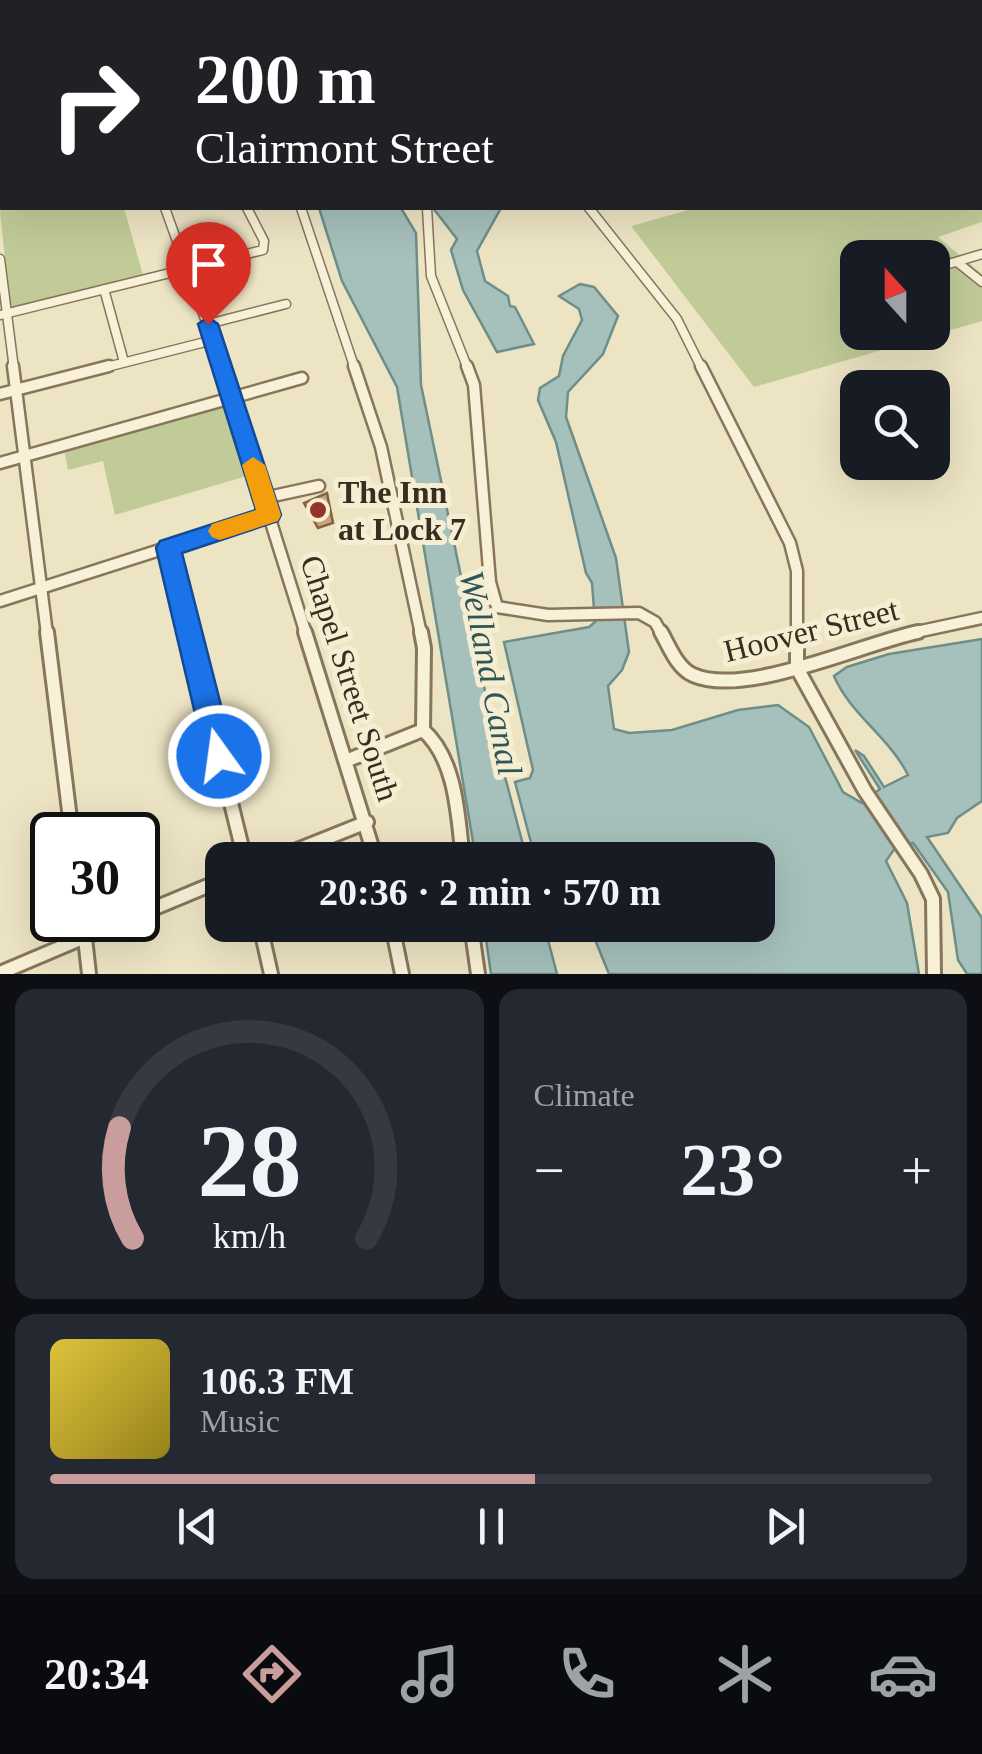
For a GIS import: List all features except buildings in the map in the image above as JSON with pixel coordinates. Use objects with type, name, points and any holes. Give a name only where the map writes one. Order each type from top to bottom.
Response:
[{"type":"street","name":"Chapel Street South","points":[[166,210],[208,324],[372,842]]},
{"type":"street","points":[[4,314],[259,252],[266,246],[247,210]]},
{"type":"street","points":[[302,210],[381,447],[424,648],[419,732]]},
{"type":"street","name":"Hoover Street","points":[[427,210],[431,276],[474,385],[490,582],[497,607],[548,615],[640,613],[655,622],[681,666],[700,680],[722,683],[797,668],[890,638],[982,618]]},
{"type":"street","points":[[591,210],[677,319],[790,544],[797,571],[797,668],[864,791],[932,899],[934,974]]},
{"type":"street","points":[[950,264],[982,254]]},
{"type":"street","points":[[0,259],[69,812]]},
{"type":"street","points":[[957,262],[982,282]]},
{"type":"street","points":[[104,289],[124,362]]},
{"type":"street","points":[[208,324],[286,304]]},
{"type":"street","points":[[0,394],[213,340]]},
{"type":"street","points":[[0,463],[302,378]]},
{"type":"street","points":[[264,498],[319,486]]},
{"type":"street","points":[[0,601],[270,515]]},
{"type":"street","points":[[168,548],[240,842]]},
{"type":"street","points":[[348,760],[419,732],[434,736],[444,762],[460,842]]},
{"type":"street","points":[[317,842],[367,822]]},
{"type":"street","points":[[160,906],[205,887]]},
{"type":"street","points":[[0,972],[57,942]]},
{"type":"street","points":[[86,942],[89,974]]},
{"type":"street","points":[[264,942],[271,974]]},
{"type":"street","points":[[395,942],[402,974]]},
{"type":"street","points":[[473,942],[478,974]]},
{"type":"green space","points":[[125,210],[143,275],[19,308],[10,305],[0,213]]},
{"type":"green space","points":[[689,210],[982,210],[982,222],[938,237],[942,240],[840,240],[840,350],[882,350],[754,387],[631,226]]},
{"type":"green space","points":[[950,247],[982,274],[982,321],[950,330]]},
{"type":"green space","points":[[225,404],[250,475],[115,515],[103,461],[68,470],[64,449]]},
{"type":"water","points":[[320,210],[402,210],[416,233],[421,385],[495,739],[522,842],[473,842],[397,387],[342,281]]},
{"type":"water","points":[[435,210],[500,210],[477,251],[485,281],[508,296],[510,306],[515,307],[534,344],[497,352],[463,290],[451,250],[457,239]]},
{"type":"water","points":[[580,284],[594,287],[618,316],[603,354],[568,392],[566,417],[616,558],[629,652],[622,670],[608,686],[614,729],[629,733],[672,730],[738,710],[778,705],[809,727],[843,792],[862,803],[880,789],[855,750],[864,756],[884,787],[908,775],[834,676],[847,667],[889,654],[982,639],[982,801],[957,818],[948,833],[927,837],[982,918],[982,974],[967,974],[958,960],[948,892],[913,843],[895,848],[886,861],[907,903],[919,974],[609,974],[596,942],[775,942],[775,842],[531,842],[515,782],[530,778],[533,770],[504,642],[589,627],[595,622],[592,583],[586,573],[556,442],[538,400],[540,388],[559,376],[563,356],[582,320],[579,309],[559,296]]},
{"type":"water","points":[[486,942],[549,942],[557,974],[491,974]]},
{"type":"slow traffic","points":[[220,531],[270,515],[253,465]]},
{"type":"place","name":"The Inn at Lock 7","points":[[318,510]]},
{"type":"route","points":[[208,324],[270,515],[168,548],[219,756]]},
{"type":"water label","name":"Welland Canal","points":[[491,673]]}]
